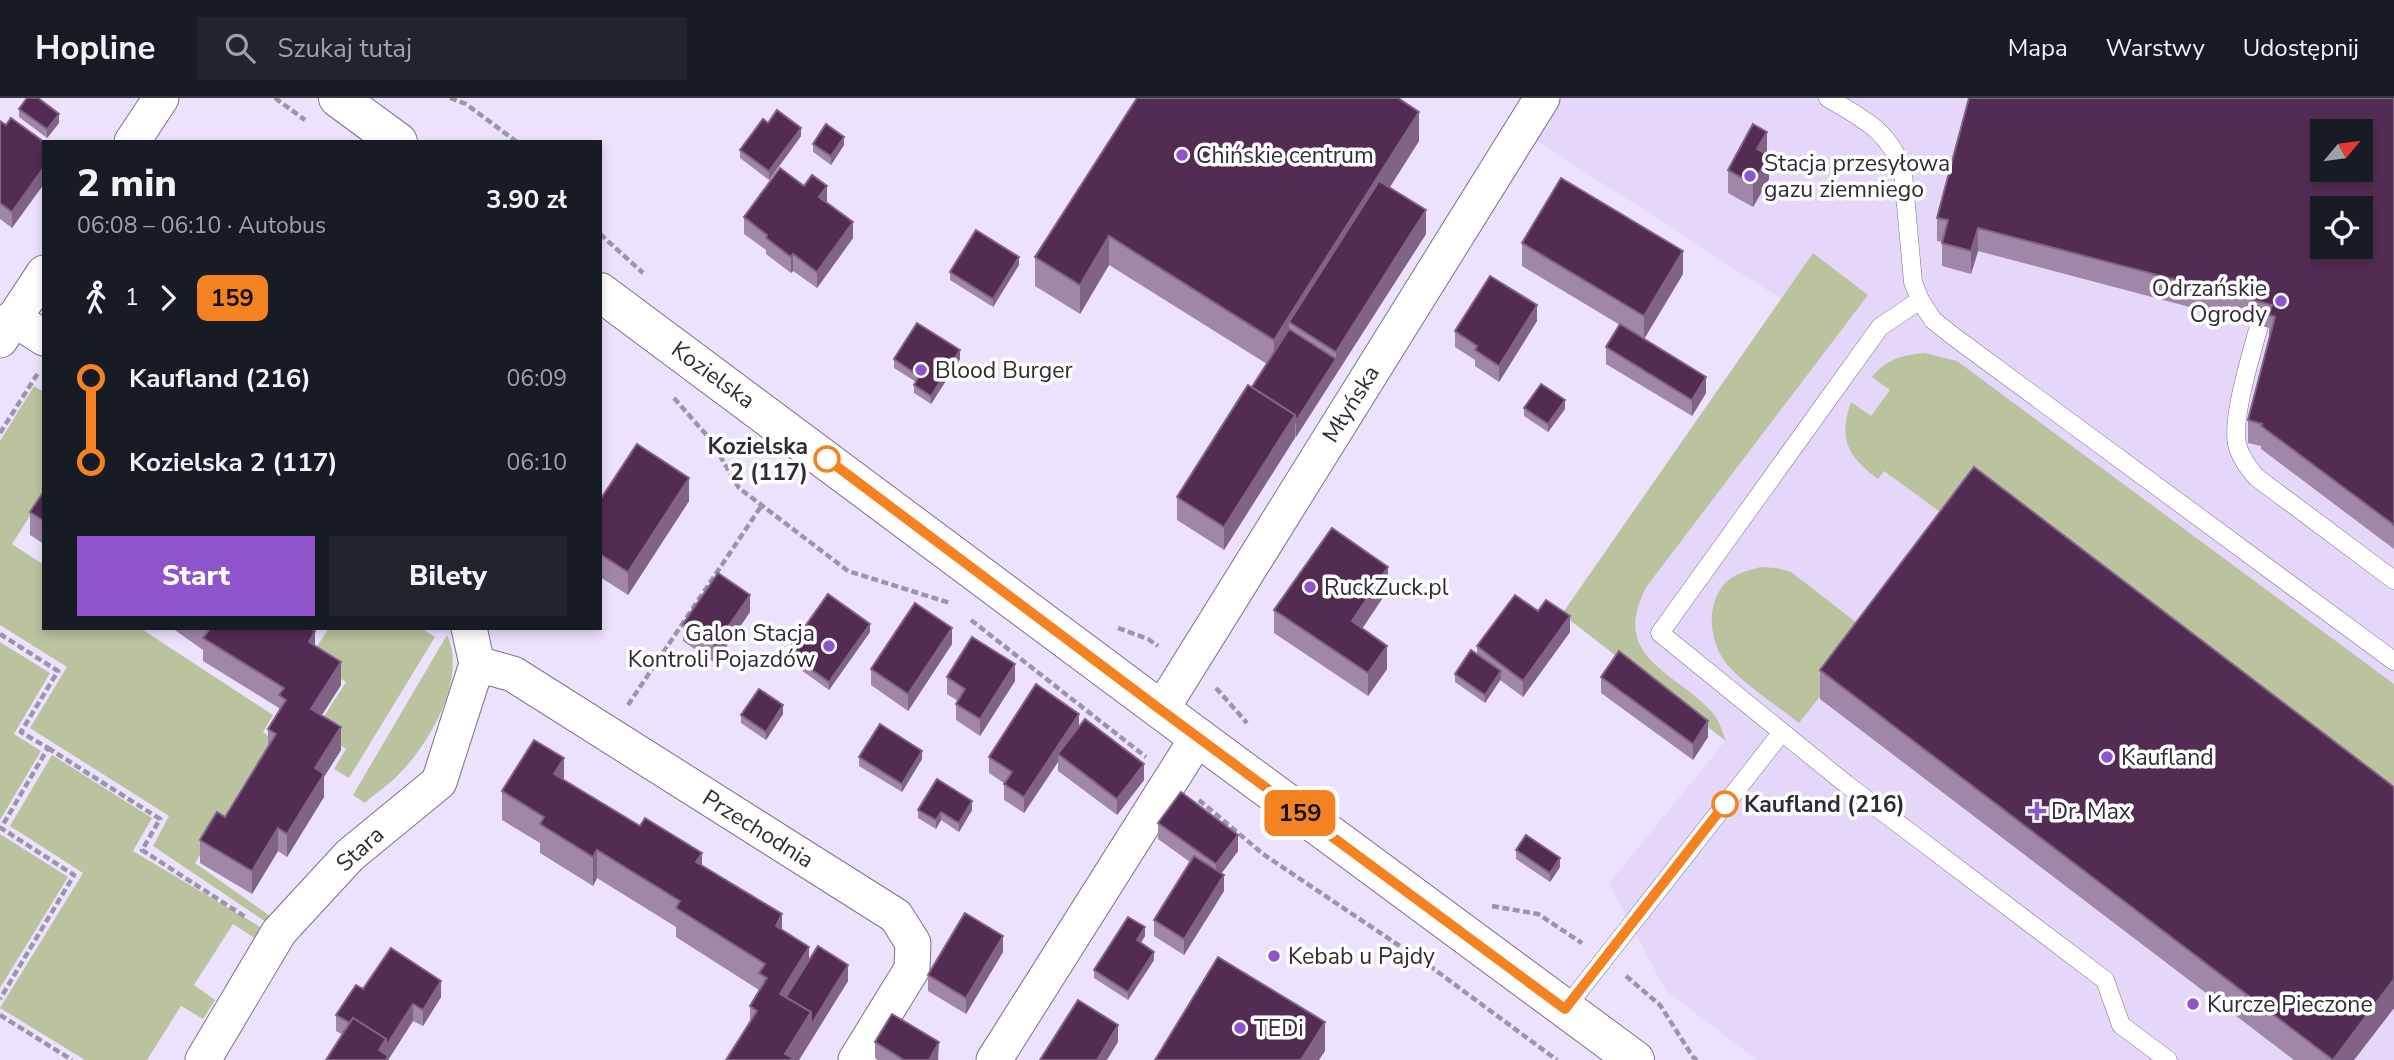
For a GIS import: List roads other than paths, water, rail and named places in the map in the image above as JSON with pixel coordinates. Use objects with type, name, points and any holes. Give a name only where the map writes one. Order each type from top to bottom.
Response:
[{"type":"main road","points":[[338,98],[395,140]]},
{"type":"main road","name":"Kozielska","points":[[602,293],[1635,1060]]},
{"type":"street","points":[[133,140],[161,98]]},
{"type":"street","name":"Młyńska","points":[[1161,710],[1542,98]]},
{"type":"street","points":[[42,276],[7,329],[42,338]]},
{"type":"street","points":[[469,630],[477,664]]},
{"type":"street","name":"Przechodnia","points":[[477,664],[513,674],[895,916],[913,943],[912,969],[856,1060]]},
{"type":"street","name":"Stara","points":[[203,1060],[276,936],[350,855],[439,782],[477,664]]},
{"type":"street","points":[[994,1060],[1198,737]]},
{"type":"lane","points":[[1828,98],[1880,131],[1899,160],[1903,173],[1913,282],[1920,300],[1933,320],[2394,661]]},
{"type":"lane","points":[[1920,300],[1880,327],[1660,633],[1846,784],[2105,979],[2121,1025],[2168,1060]]},
{"type":"lane","points":[[2263,311],[2235,425],[2237,446],[2243,460],[2256,477],[2394,580]]},
{"type":"lane","points":[[1565,1009],[1782,732]]},
{"type":"place","name":"Chińskie centrum","points":[[1182,155]]},
{"type":"place","name":"Stacja przesyłowa gazu ziemniego","points":[[1750,176]]},
{"type":"place","name":"Odrzańskie Ogrody","points":[[2281,301]]},
{"type":"place","name":"Blood Burger","points":[[921,370]]},
{"type":"place","name":"Kozielska 2 (117)","points":[[827,459]]},
{"type":"place","name":"RuckZuck.pl","points":[[1310,587]]},
{"type":"place","name":"Galon Stacja Kontroli Pojazdów","points":[[829,646]]},
{"type":"place","name":"Kaufland","points":[[2107,757]]},
{"type":"place","name":"Kaufland (216)","points":[[1725,804]]},
{"type":"place","name":"Dr. Max","points":[[2037,811]]},
{"type":"place","name":"Kebab u Pajdy","points":[[1274,956]]},
{"type":"place","name":"Kurcze Pieczone","points":[[2193,1004]]},
{"type":"place","name":"TEDi","points":[[1240,1028]]}]
